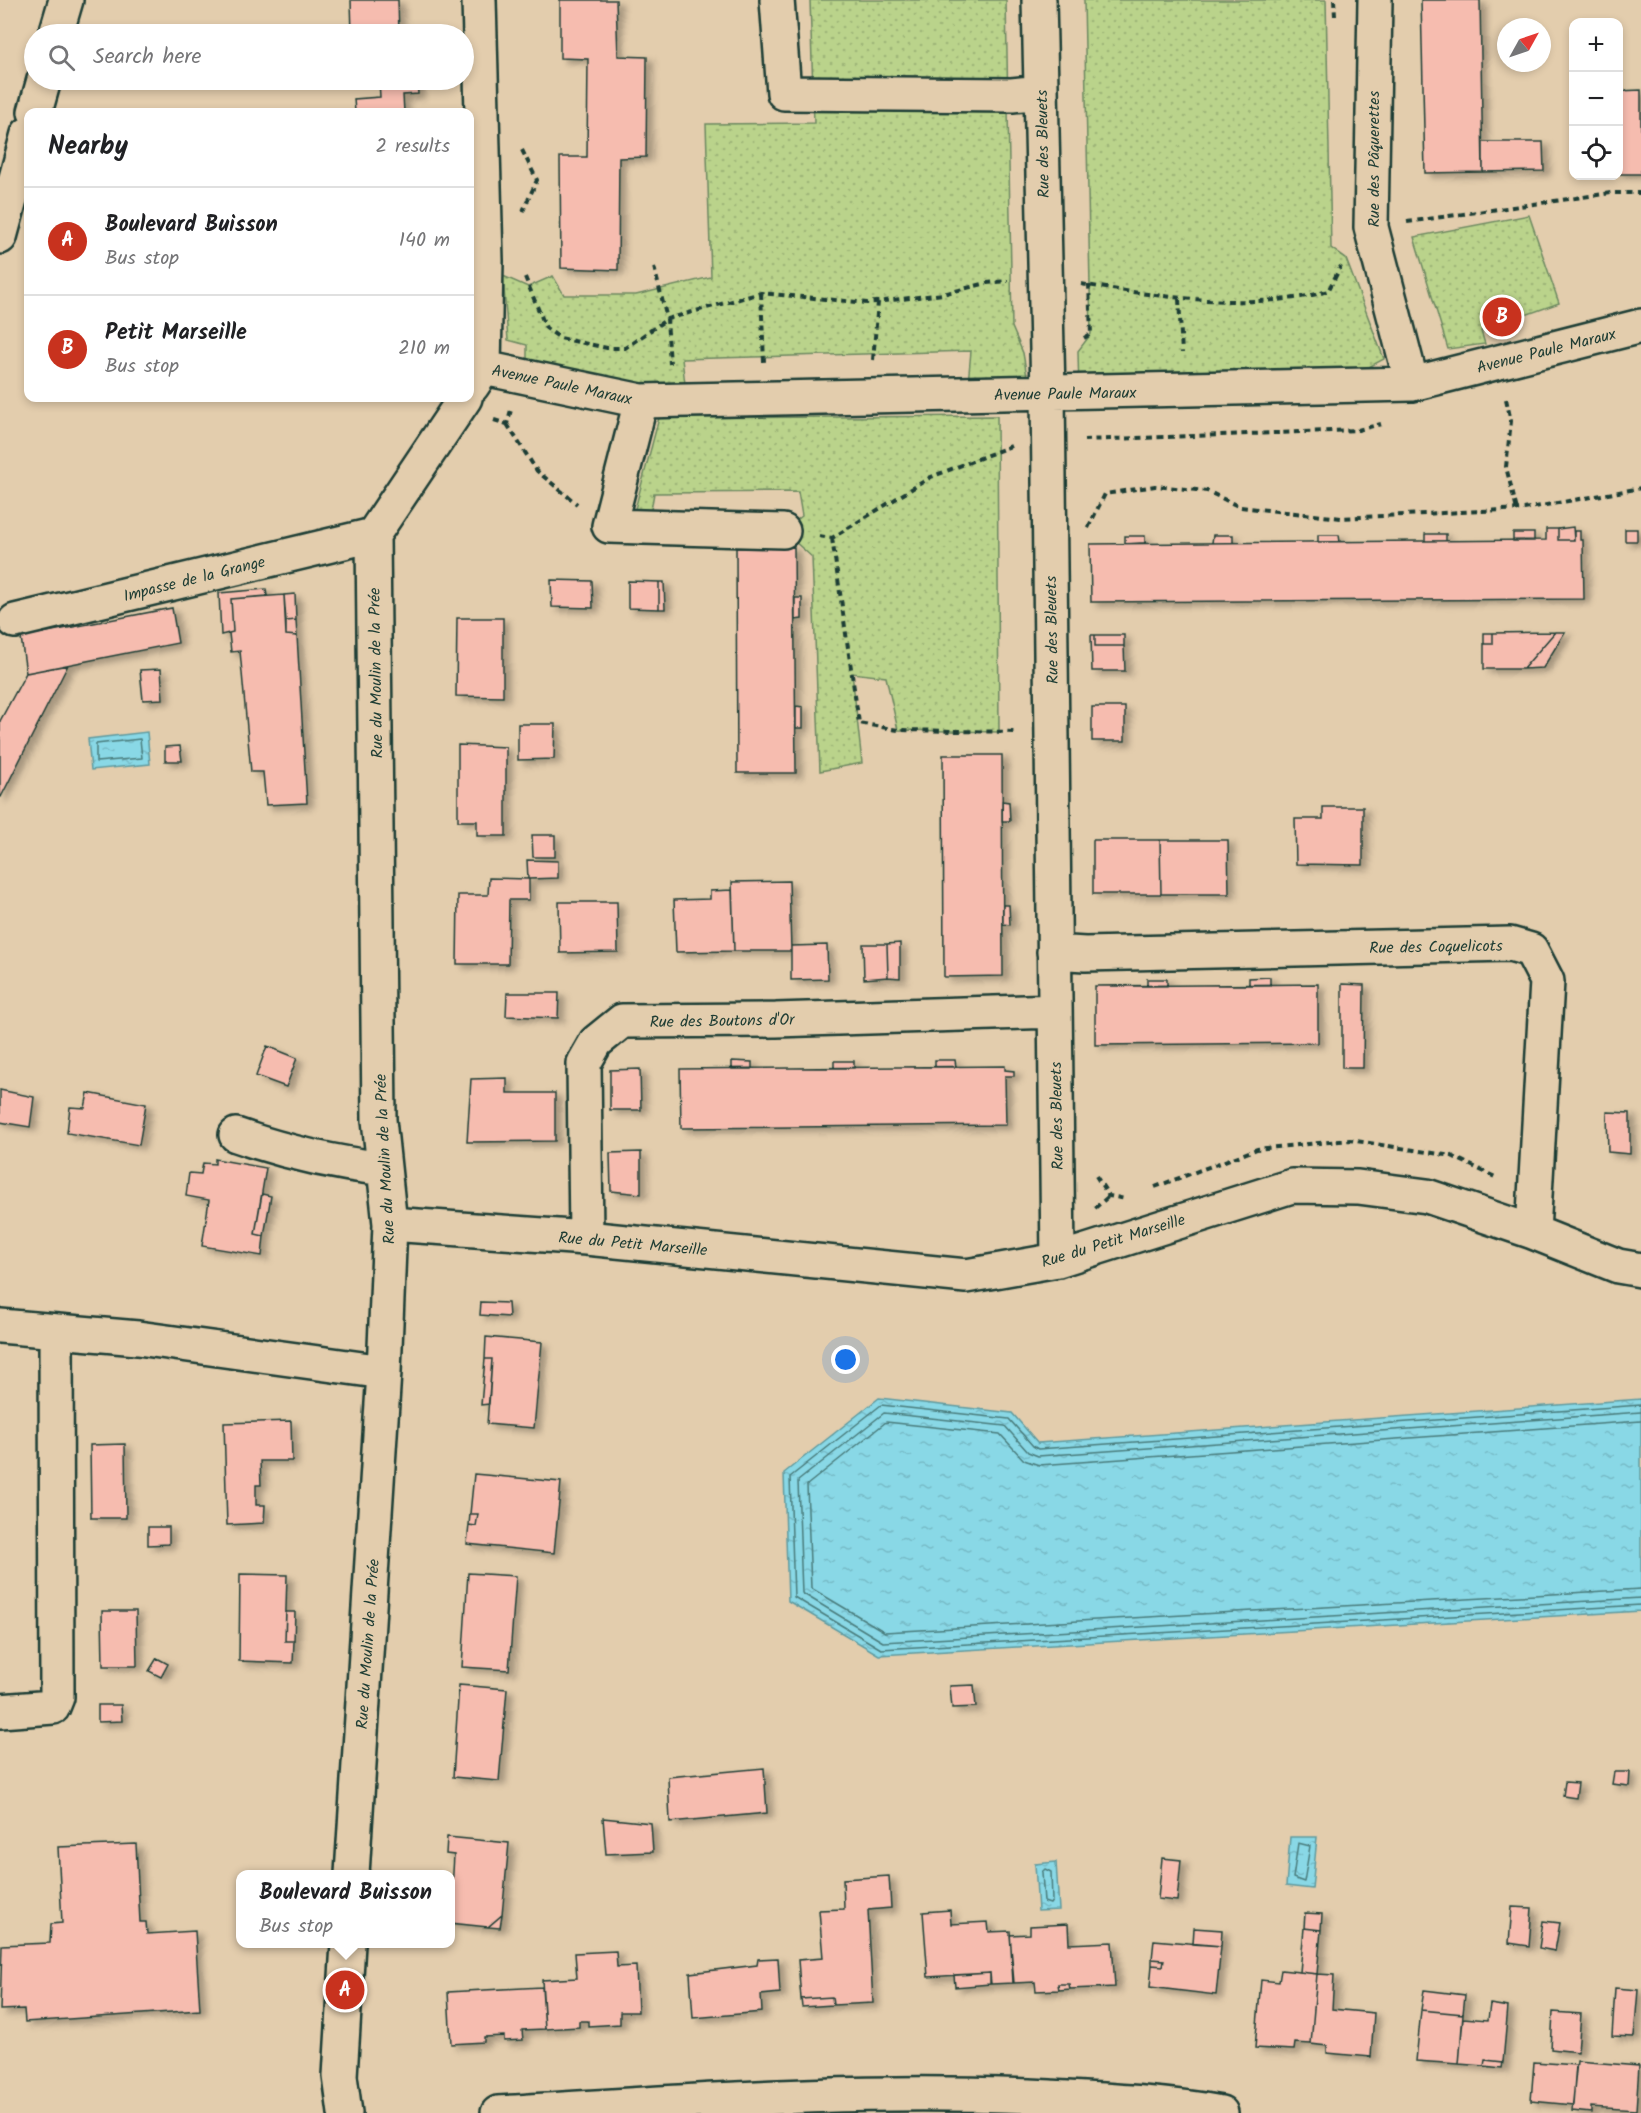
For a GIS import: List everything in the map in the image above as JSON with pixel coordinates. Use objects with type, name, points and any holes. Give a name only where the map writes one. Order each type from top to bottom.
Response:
[{"type":"street","points":[[59,24],[66,0]]},
{"type":"street","points":[[477,379],[486,261],[479,0]]},
{"type":"street","points":[[777,0],[784,93],[1012,95],[1041,92]]},
{"type":"street","name":"Rue des Bleuets","points":[[1039,0],[1048,393],[1058,1260]]},
{"type":"street","name":"Rue des Pâquerettes","points":[[1375,0],[1371,227],[1412,384]]},
{"type":"street","points":[[35,108],[41,90]]},
{"type":"street","points":[[0,237],[24,149]]},
{"type":"street","name":"Avenue Paule Maraux","points":[[477,379],[640,401],[1412,384],[1641,326]]},
{"type":"street","points":[[640,401],[609,526],[783,531]]},
{"type":"street","points":[[373,535],[462,402]]},
{"type":"street","name":"Impasse de la Grange","points":[[15,621],[373,535]]},
{"type":"street","name":"Rue du Moulin de la Prée","points":[[352,1870],[384,1372],[390,1224],[379,1120],[373,535]]},
{"type":"street","name":"Rue des Coquelicots","points":[[1054,952],[1085,954],[1510,944],[1531,950],[1547,981],[1533,1232]]},
{"type":"street","name":"Rue des Boutons d'Or","points":[[586,1238],[584,1063],[596,1042],[622,1021],[776,1020],[1055,1011]]},
{"type":"street","points":[[236,1136],[292,1153],[384,1169]]},
{"type":"street","name":"Rue du Petit Marseille","points":[[390,1224],[586,1238],[966,1276],[1058,1260],[1292,1186],[1358,1187],[1427,1196],[1533,1232],[1618,1266],[1641,1270]]},
{"type":"street","points":[[0,1326],[147,1340],[384,1372]]},
{"type":"street","points":[[0,1711],[53,1707],[57,1697],[56,1331]]},
{"type":"street","points":[[345,2113],[340,2076],[348,1948]]},
{"type":"street","points":[[498,2113],[855,2093],[968,2093],[1096,2099],[1216,2113]]},
{"type":"path","points":[[518,143],[537,180],[518,220]]},
{"type":"path","points":[[523,271],[546,328],[560,338],[607,348],[625,348],[667,319],[761,293],[878,302],[943,294],[987,283],[1046,278],[1179,299],[1298,300],[1328,291],[1353,247],[1371,227],[1611,193],[1641,193]]},
{"type":"path","points":[[654,267],[667,319],[673,400]]},
{"type":"path","points":[[1010,269],[1010,293]]},
{"type":"path","points":[[761,293],[765,398]]},
{"type":"path","points":[[1179,299],[1184,390]]},
{"type":"path","points":[[870,396],[878,302]]},
{"type":"path","points":[[1503,389],[1511,421],[1506,467],[1516,510]]},
{"type":"path","points":[[507,424],[537,471],[561,493],[609,526]]},
{"type":"path","points":[[783,531],[832,538],[931,477],[1017,443]]},
{"type":"path","points":[[1086,531],[1105,494],[1155,486],[1208,491],[1240,507],[1341,518],[1516,510],[1641,488]]},
{"type":"path","points":[[832,538],[859,723],[898,730],[1052,733]]},
{"type":"path","points":[[1147,1190],[1257,1149],[1350,1140],[1452,1156],[1501,1180]]},
{"type":"path","points":[[1094,1173],[1109,1196],[1125,1199],[1136,1195]]},
{"type":"path","points":[[1057,1218],[1089,1213],[1109,1196]]},
{"type":"green space","points":[[810,0],[1006,0],[1012,327],[1023,353],[1030,394],[967,395],[971,351],[682,359],[687,400],[527,377],[527,345],[508,340],[503,276],[528,287],[553,276],[564,295],[636,295],[711,277],[706,124],[814,123]]},
{"type":"green space","points":[[1084,0],[1326,0],[1331,248],[1346,259],[1384,359],[1333,386],[1079,393],[1078,351],[1091,334]]},
{"type":"green space","points":[[1529,215],[1559,303],[1481,331],[1485,344],[1448,349],[1414,237]]},
{"type":"green space","points":[[997,416],[999,732],[898,730],[886,677],[852,673],[862,763],[820,771],[812,557],[783,531],[802,516],[798,492],[654,493],[648,527],[635,509],[659,418]]},
{"type":"water","points":[[147,732],[150,764],[91,770],[88,739]]},
{"type":"water","points":[[879,1398],[1012,1413],[1038,1443],[1641,1399],[1641,1611],[879,1655],[788,1601],[784,1473]]},
{"type":"water","points":[[1290,1837],[1317,1837],[1312,1889],[1286,1886]]},
{"type":"water","points":[[1056,1862],[1059,1910],[1038,1911],[1035,1864]]},
{"type":"building","points":[[351,0],[398,0],[399,24],[352,24]]},
{"type":"building","points":[[560,0],[616,0],[618,56],[647,57],[646,157],[619,158],[618,270],[561,268],[560,157],[587,157],[588,59],[560,58]]},
{"type":"building","points":[[1421,0],[1480,0],[1483,172],[1425,173]]},
{"type":"building","points":[[380,90],[418,90],[418,94],[403,95],[404,108],[355,108],[354,99],[380,97]]},
{"type":"building","points":[[1641,90],[1641,174],[1623,174],[1623,91]]},
{"type":"building","points":[[1483,142],[1543,142],[1544,171],[1483,172]]},
{"type":"building","points":[[1573,527],[1574,540],[1558,540],[1558,529]]},
{"type":"building","points":[[1546,529],[1558,529],[1558,540],[1574,540],[1574,531],[1580,531],[1580,540],[1583,540],[1584,599],[1091,602],[1090,544],[1546,540]]},
{"type":"building","points":[[1625,529],[1637,529],[1637,541],[1625,541]]},
{"type":"building","points":[[1513,533],[1534,533],[1534,541],[1513,541]]},
{"type":"building","points":[[1425,534],[1446,534],[1446,541],[1425,541]]},
{"type":"building","points":[[1213,535],[1233,535],[1233,543],[1212,543]]},
{"type":"building","points":[[1318,535],[1339,535],[1340,542],[1318,542]]},
{"type":"building","points":[[1125,536],[1145,536],[1145,543],[1125,544]]},
{"type":"building","points":[[794,547],[796,773],[737,773],[736,548]]},
{"type":"building","points":[[551,580],[592,581],[593,608],[552,607]]},
{"type":"building","points":[[628,581],[659,582],[659,609],[628,608]]},
{"type":"building","points":[[659,582],[664,582],[665,609],[659,609]]},
{"type":"building","points":[[266,589],[267,596],[231,599],[233,632],[221,635],[219,593]]},
{"type":"building","points":[[295,594],[296,620],[286,621],[284,595]]},
{"type":"building","points":[[284,595],[286,635],[297,636],[307,803],[266,805],[263,772],[251,772],[240,651],[231,652],[229,633],[233,632],[231,599]]},
{"type":"building","points":[[795,598],[802,598],[802,619],[795,620]]},
{"type":"building","points":[[172,608],[178,643],[26,673],[21,637]]},
{"type":"building","points":[[457,618],[503,618],[503,697],[456,696]]},
{"type":"building","points":[[296,620],[297,636],[286,635],[286,621]]},
{"type":"building","points":[[1555,632],[1523,669],[1484,669],[1484,644],[1493,644],[1493,633]]},
{"type":"building","points":[[1555,632],[1565,632],[1543,668],[1523,669]]},
{"type":"building","points":[[1484,633],[1493,633],[1493,644],[1484,644]]},
{"type":"building","points":[[1091,635],[1095,635],[1095,646],[1124,646],[1125,671],[1092,671]]},
{"type":"building","points":[[1095,635],[1124,635],[1124,646],[1095,646]]},
{"type":"building","points":[[68,665],[0,797],[0,721],[26,673]]},
{"type":"building","points":[[161,669],[163,699],[143,700],[140,670]]},
{"type":"building","points":[[796,706],[803,707],[803,728],[796,728]]},
{"type":"building","points":[[1092,707],[1125,707],[1125,741],[1092,741]]},
{"type":"building","points":[[518,724],[555,724],[554,759],[518,760]]},
{"type":"building","points":[[458,745],[506,747],[506,836],[477,836],[477,821],[458,821]]},
{"type":"building","points":[[180,746],[182,761],[165,761],[165,747]]},
{"type":"building","points":[[943,755],[1002,755],[1003,976],[944,977]]},
{"type":"building","points":[[1002,801],[1009,802],[1010,821],[1002,821]]},
{"type":"building","points":[[1323,807],[1363,807],[1363,865],[1296,864],[1295,819],[1323,819]]},
{"type":"building","points":[[532,835],[555,835],[555,857],[533,857]]},
{"type":"building","points":[[1093,840],[1160,840],[1161,894],[1093,894]]},
{"type":"building","points":[[1160,840],[1228,840],[1229,894],[1161,894]]},
{"type":"building","points":[[527,860],[558,861],[558,878],[529,879],[529,900],[509,900],[508,964],[457,964],[458,895],[488,895],[489,878],[528,879]]},
{"type":"building","points":[[789,881],[791,951],[734,951],[732,882]]},
{"type":"building","points":[[732,890],[734,951],[676,952],[674,900],[710,899],[710,891]]},
{"type":"building","points":[[559,902],[617,902],[618,952],[560,953]]},
{"type":"building","points":[[1003,905],[1009,905],[1010,925],[1003,924]]},
{"type":"building","points":[[900,943],[900,978],[888,977],[887,944]]},
{"type":"building","points":[[863,944],[887,944],[888,977],[864,979]]},
{"type":"building","points":[[827,945],[828,979],[791,980],[791,946]]},
{"type":"building","points":[[1270,977],[1270,985],[1249,985],[1249,978]]},
{"type":"building","points":[[1147,979],[1167,979],[1167,986],[1147,986]]},
{"type":"building","points":[[1318,984],[1318,1043],[1095,1045],[1095,986]]},
{"type":"building","points":[[1342,984],[1364,985],[1363,1068],[1342,1068]]},
{"type":"building","points":[[507,993],[559,993],[558,1018],[506,1016]]},
{"type":"building","points":[[267,1046],[297,1058],[286,1087],[256,1076]]},
{"type":"building","points":[[935,1060],[955,1060],[956,1067],[935,1067]]},
{"type":"building","points":[[732,1061],[752,1062],[752,1069],[732,1069]]},
{"type":"building","points":[[834,1061],[854,1061],[854,1068],[834,1068]]},
{"type":"building","points":[[1005,1066],[1005,1070],[1014,1071],[1014,1076],[1005,1076],[1006,1125],[681,1128],[680,1069]]},
{"type":"building","points":[[640,1069],[641,1110],[610,1110],[610,1070]]},
{"type":"building","points":[[507,1078],[507,1093],[555,1093],[555,1141],[467,1142],[471,1079]]},
{"type":"building","points":[[0,1090],[34,1097],[30,1127],[0,1122]]},
{"type":"building","points":[[88,1093],[146,1104],[139,1145],[67,1133],[70,1107],[85,1108]]},
{"type":"building","points":[[1607,1112],[1630,1113],[1630,1154],[1608,1152]]},
{"type":"building","points":[[641,1152],[641,1194],[611,1191],[610,1153]]},
{"type":"building","points":[[215,1159],[266,1168],[255,1234],[264,1236],[262,1256],[202,1246],[209,1200],[186,1196],[189,1173],[201,1174],[203,1163],[215,1164]]},
{"type":"building","points":[[262,1194],[271,1196],[264,1236],[255,1234]]},
{"type":"building","points":[[481,1302],[508,1303],[509,1317],[480,1315]]},
{"type":"building","points":[[486,1337],[542,1342],[534,1428],[487,1424],[492,1359],[485,1359]]},
{"type":"building","points":[[485,1359],[492,1359],[489,1404],[481,1405]]},
{"type":"building","points":[[291,1421],[292,1461],[260,1461],[261,1485],[256,1485],[256,1505],[265,1505],[264,1523],[227,1525],[224,1423]]},
{"type":"building","points":[[125,1444],[126,1518],[91,1518],[90,1445]]},
{"type":"building","points":[[474,1474],[561,1482],[554,1553],[467,1544],[469,1525],[476,1526],[478,1514],[470,1514]]},
{"type":"building","points":[[470,1514],[478,1514],[476,1526],[469,1525]]},
{"type":"building","points":[[148,1527],[169,1527],[169,1544],[148,1545]]},
{"type":"building","points":[[468,1573],[516,1576],[509,1670],[462,1667]]},
{"type":"building","points":[[240,1574],[287,1575],[285,1641],[294,1641],[293,1663],[239,1661]]},
{"type":"building","points":[[102,1611],[136,1611],[137,1666],[103,1666]]},
{"type":"building","points":[[286,1612],[295,1612],[294,1641],[285,1641]]},
{"type":"building","points":[[157,1658],[168,1664],[161,1677],[149,1671]]},
{"type":"building","points":[[459,1685],[507,1689],[499,1781],[453,1777]]},
{"type":"building","points":[[974,1685],[976,1707],[952,1708],[950,1686]]},
{"type":"building","points":[[98,1705],[121,1705],[122,1721],[98,1722]]},
{"type":"building","points":[[764,1768],[767,1813],[670,1822],[668,1777]]},
{"type":"building","points":[[1614,1772],[1630,1772],[1629,1786],[1612,1784]]},
{"type":"building","points":[[1565,1782],[1578,1783],[1576,1798],[1563,1796]]},
{"type":"building","points":[[603,1818],[651,1823],[653,1852],[606,1854]]},
{"type":"building","points":[[447,1837],[509,1843],[502,1915],[488,1927],[455,1924],[454,1855],[446,1854]]},
{"type":"building","points":[[136,1844],[140,1922],[146,1922],[147,1934],[195,1931],[200,2010],[25,2022],[24,2009],[0,2010],[2,1945],[50,1943],[51,1924],[62,1923],[58,1847]]},
{"type":"building","points":[[1162,1858],[1181,1860],[1177,1901],[1158,1899]]},
{"type":"building","points":[[889,1876],[891,1908],[868,1910],[873,2003],[833,2005],[832,1997],[801,1999],[798,1960],[823,1958],[819,1910],[844,1909],[843,1879]]},
{"type":"building","points":[[1512,1907],[1532,1908],[1529,1946],[1509,1943]]},
{"type":"building","points":[[950,1910],[951,1924],[988,1922],[989,1932],[1010,1931],[1013,1983],[991,1984],[990,1973],[928,1977],[923,1912]]},
{"type":"building","points":[[1305,1913],[1322,1914],[1321,1930],[1304,1928]]},
{"type":"building","points":[[502,1915],[500,1928],[488,1927]]},
{"type":"building","points":[[1543,1921],[1560,1923],[1555,1951],[1539,1948]]},
{"type":"building","points":[[1068,1924],[1069,1944],[1112,1942],[1115,1987],[1070,1989],[1069,1984],[1058,1984],[1059,1990],[1036,1991],[1035,1982],[1014,1983],[1010,1935],[1030,1934],[1030,1926]]},
{"type":"building","points":[[1194,1928],[1222,1930],[1221,1946],[1193,1944]]},
{"type":"building","points":[[1304,1928],[1321,1930],[1317,1974],[1300,1972]]},
{"type":"building","points":[[1154,1940],[1221,1946],[1216,1995],[1150,1987],[1152,1965],[1163,1966],[1164,1960],[1152,1959]]},
{"type":"building","points":[[616,1951],[617,1967],[636,1966],[638,2012],[620,2012],[620,2024],[588,2026],[588,2021],[579,2021],[579,2027],[545,2029],[542,1980],[577,1978],[575,1953]]},
{"type":"building","points":[[778,1958],[780,1993],[761,1995],[762,2012],[693,2018],[690,1973],[757,1965],[758,1959]]},
{"type":"building","points":[[1152,1959],[1164,1960],[1163,1966],[1152,1965]]},
{"type":"building","points":[[1281,1970],[1317,1974],[1311,2044],[1295,2043],[1294,2050],[1255,2048],[1261,1980],[1279,1982]]},
{"type":"building","points":[[990,1973],[990,1984],[955,1987],[954,1975]]},
{"type":"building","points":[[1317,1974],[1334,1975],[1332,2009],[1374,2013],[1371,2057],[1327,2053],[1327,2046],[1311,2044]]},
{"type":"building","points":[[1058,1984],[1069,1984],[1070,1989],[1059,1990]]},
{"type":"building","points":[[542,1987],[545,2029],[522,2030],[523,2040],[504,2041],[504,2036],[484,2037],[484,2042],[451,2044],[448,1992]]},
{"type":"building","points":[[1615,1988],[1638,1990],[1634,2037],[1612,2036]]},
{"type":"building","points":[[1424,1990],[1465,1995],[1463,2014],[1421,2010]]},
{"type":"building","points":[[832,1997],[833,2005],[802,2007],[801,1999]]},
{"type":"building","points":[[1490,2004],[1508,2007],[1503,2062],[1485,2060],[1484,2066],[1459,2064],[1463,2018],[1488,2020]]},
{"type":"building","points":[[1421,2010],[1463,2014],[1459,2064],[1416,2061]]},
{"type":"building","points":[[1553,2012],[1581,2014],[1578,2052],[1551,2049]]},
{"type":"building","points":[[1485,2060],[1503,2062],[1502,2068],[1484,2066]]},
{"type":"building","points":[[1577,2061],[1639,2066],[1636,2110],[1591,2107],[1591,2113],[1572,2111]]},
{"type":"building","points":[[1534,2062],[1576,2065],[1573,2105],[1531,2101]]},
{"type":"place","name":"Petit Marseille","points":[[1502,317]]},
{"type":"place","name":"Boulevard Buisson","points":[[345,1990]]}]
